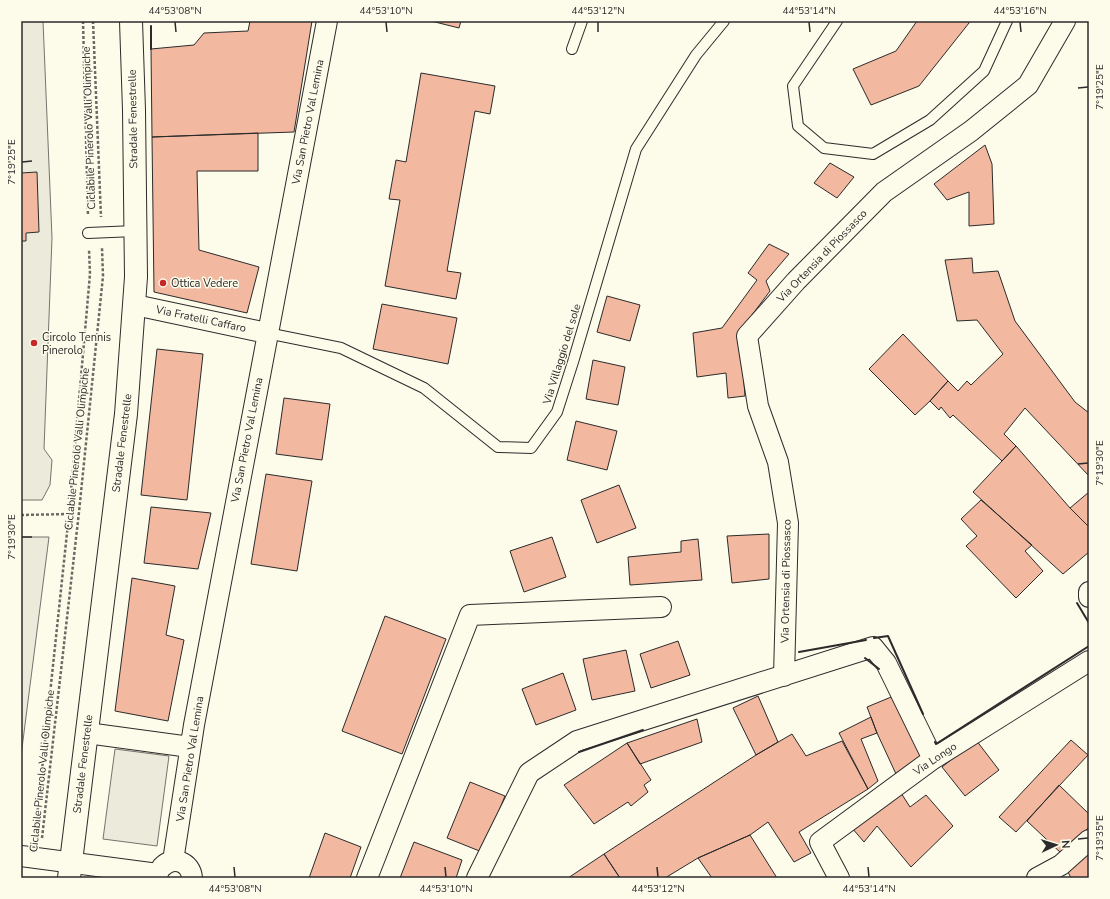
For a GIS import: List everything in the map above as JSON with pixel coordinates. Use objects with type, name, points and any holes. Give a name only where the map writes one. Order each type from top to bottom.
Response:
[{"type":"main road","name":"Stradale Fenestrelle","points":[[70,870],[126,414],[135,305],[136,277],[131,21]]},
{"type":"street","name":"Via San Pietro Val Lemina","points":[[173,861],[190,747],[267,332],[327,21]]},
{"type":"street","name":"Via Ortensia di Piossasco","points":[[784,676],[788,523],[778,462],[758,406],[747,336],[796,281],[884,192],[971,131],[1028,85],[1066,21]]},
{"type":"street","name":"Via Fratelli Caffaro","points":[[135,305],[267,332]]},
{"type":"street","points":[[1089,592],[1089,597]]},
{"type":"street","points":[[367,878],[470,615],[661,607]]},
{"type":"street","points":[[477,878],[529,773],[577,741],[873,647],[886,662],[933,759]]},
{"type":"street","name":"Via Longo","points":[[839,878],[820,842],[933,759],[1089,661]]},
{"type":"street","points":[[87,733],[190,747]]},
{"type":"street","points":[[1037,878],[1061,865],[1089,840]]},
{"type":"street","points":[[32,857],[70,870],[158,876],[164,865],[173,861],[184,863],[188,866],[191,871],[192,878]]},
{"type":"lane","points":[[572,49],[582,21]]},
{"type":"lane","name":"Via Villaggio del sole","points":[[267,332],[341,348],[424,388],[498,447],[531,448],[557,412],[576,354],[636,149],[696,55],[724,21]]},
{"type":"lane","points":[[837,21],[793,86],[798,126],[824,148],[873,154],[930,120],[984,72],[1007,21]]},
{"type":"lane","points":[[88,233],[135,231]]},
{"type":"path","points":[[32,857],[69,514],[90,274],[83,21]]},
{"type":"path","name":"Ciclabile Pinerolo Valli Olimpiche","points":[[32,857],[43,829],[103,276],[93,21]]},
{"type":"path","points":[[21,515],[69,514]]},
{"type":"shaded area","name":"Circolo Tennis Pinerolo","points":[[21,21],[43,21],[52,238],[44,449],[52,460],[50,485],[42,500],[21,500]]},
{"type":"shaded area","points":[[21,537],[49,537],[21,756]]},
{"type":"shaded area","points":[[115,749],[169,756],[157,846],[103,839]]},
{"type":"building","points":[[250,21],[312,21],[294,132],[152,137],[151,49],[194,45],[204,33],[248,31]]},
{"type":"building","points":[[431,21],[461,21],[459,28]]},
{"type":"building","points":[[917,21],[969,21],[969,23],[919,86],[871,105],[853,69],[896,51]]},
{"type":"building","points":[[421,73],[495,86],[490,114],[475,111],[447,271],[461,273],[456,299],[385,286],[400,200],[389,199],[396,160],[406,162]]},
{"type":"building","points":[[258,133],[258,171],[197,171],[199,250],[259,267],[247,313],[154,292],[152,137]]},
{"type":"building","points":[[985,145],[992,164],[994,224],[969,226],[969,192],[947,200],[934,184]]},
{"type":"building","points":[[830,163],[854,177],[837,198],[814,183]]},
{"type":"building","points":[[37,172],[39,232],[26,233],[26,241],[21,241],[21,173]]},
{"type":"building","points":[[769,244],[789,254],[766,281],[770,291],[740,331],[745,396],[728,398],[726,373],[697,377],[693,333],[722,328],[757,280],[748,273]]},
{"type":"building","points":[[972,258],[973,273],[998,271],[1015,321],[1075,402],[1089,413],[1089,476],[1025,408],[1004,434],[1016,446],[1002,461],[953,415],[950,418],[941,407],[939,410],[930,401],[948,381],[958,391],[967,381],[971,385],[1003,354],[977,320],[957,321],[945,260]]},
{"type":"building","points":[[607,296],[640,305],[630,341],[597,332]]},
{"type":"building","points":[[382,304],[457,318],[448,364],[373,349]]},
{"type":"building","points":[[903,334],[948,381],[915,415],[869,369]]},
{"type":"building","points":[[157,349],[203,354],[187,500],[141,495]]},
{"type":"building","points":[[593,360],[625,367],[618,405],[586,399]]},
{"type":"building","points":[[284,398],[330,404],[322,460],[276,454]]},
{"type":"building","points":[[576,421],[617,431],[607,470],[567,460]]},
{"type":"building","points":[[1016,446],[1070,508],[1089,527],[1089,552],[1063,574],[973,492]]},
{"type":"building","points":[[266,474],[312,481],[297,571],[251,564]]},
{"type":"building","points":[[619,485],[636,528],[597,543],[581,500]]},
{"type":"building","points":[[1089,492],[1089,527],[1070,508]]},
{"type":"building","points":[[981,500],[1032,545],[1025,551],[1043,571],[1016,598],[966,546],[977,536],[961,519]]},
{"type":"building","points":[[151,507],[211,513],[198,569],[144,563]]},
{"type":"building","points":[[769,534],[769,579],[732,583],[727,536]]},
{"type":"building","points":[[552,537],[566,577],[524,592],[510,551]]},
{"type":"building","points":[[698,539],[702,580],[630,585],[628,557],[681,552],[681,541]]},
{"type":"building","points":[[132,578],[175,586],[166,635],[184,640],[168,721],[115,711]]},
{"type":"building","points":[[385,616],[446,639],[402,754],[342,731]]},
{"type":"building","points":[[678,641],[690,675],[651,688],[640,654]]},
{"type":"building","points":[[626,650],[635,691],[592,700],[583,659]]},
{"type":"building","points":[[563,673],[576,710],[536,725],[522,689]]},
{"type":"building","points":[[896,695],[923,759],[896,774],[867,707]]},
{"type":"building","points":[[758,696],[778,742],[756,755],[733,708]]},
{"type":"building","points":[[871,717],[877,733],[861,739],[878,781],[868,789],[839,733]]},
{"type":"building","points":[[697,719],[702,742],[640,764],[627,743]]},
{"type":"building","points":[[792,734],[806,756],[842,741],[868,789],[799,832],[811,853],[794,862],[768,822],[750,835],[698,858],[665,878],[620,878],[604,854],[756,755]]},
{"type":"building","points":[[976,740],[999,770],[965,796],[942,767]]},
{"type":"building","points":[[1071,740],[1088,755],[1016,832],[999,817]]},
{"type":"building","points":[[627,743],[651,780],[644,785],[648,792],[631,806],[628,802],[594,824],[564,785]]},
{"type":"building","points":[[470,782],[505,796],[482,852],[447,838]]},
{"type":"building","points":[[1059,785],[1089,814],[1089,827],[1062,854],[1027,821]]},
{"type":"building","points":[[901,793],[910,807],[926,795],[953,826],[911,867],[877,826],[864,842],[852,828]]},
{"type":"building","points":[[325,833],[361,847],[350,878],[309,878]]},
{"type":"building","points":[[750,835],[777,878],[712,878],[698,858]]},
{"type":"building","points":[[414,842],[462,860],[456,878],[400,878]]},
{"type":"building","points":[[604,854],[620,878],[568,878]]},
{"type":"building","points":[[1089,854],[1089,878],[1071,878],[1066,868]]},
{"type":"wall","points":[[151,26],[151,49]]},
{"type":"wall","points":[[1077,603],[1089,623]]},
{"type":"wall","points":[[874,638],[888,636],[923,714]]},
{"type":"wall","points":[[799,652],[866,640]]},
{"type":"wall","points":[[935,742],[936,744],[1089,646]]},
{"type":"wall","points":[[865,658],[879,669]]},
{"type":"wall","points":[[579,752],[643,730]]},
{"type":"place","name":"Ottica Vedere","points":[[163,283]]},
{"type":"place","name":"Circolo Tennis Pinerolo","points":[[34,343]]}]
